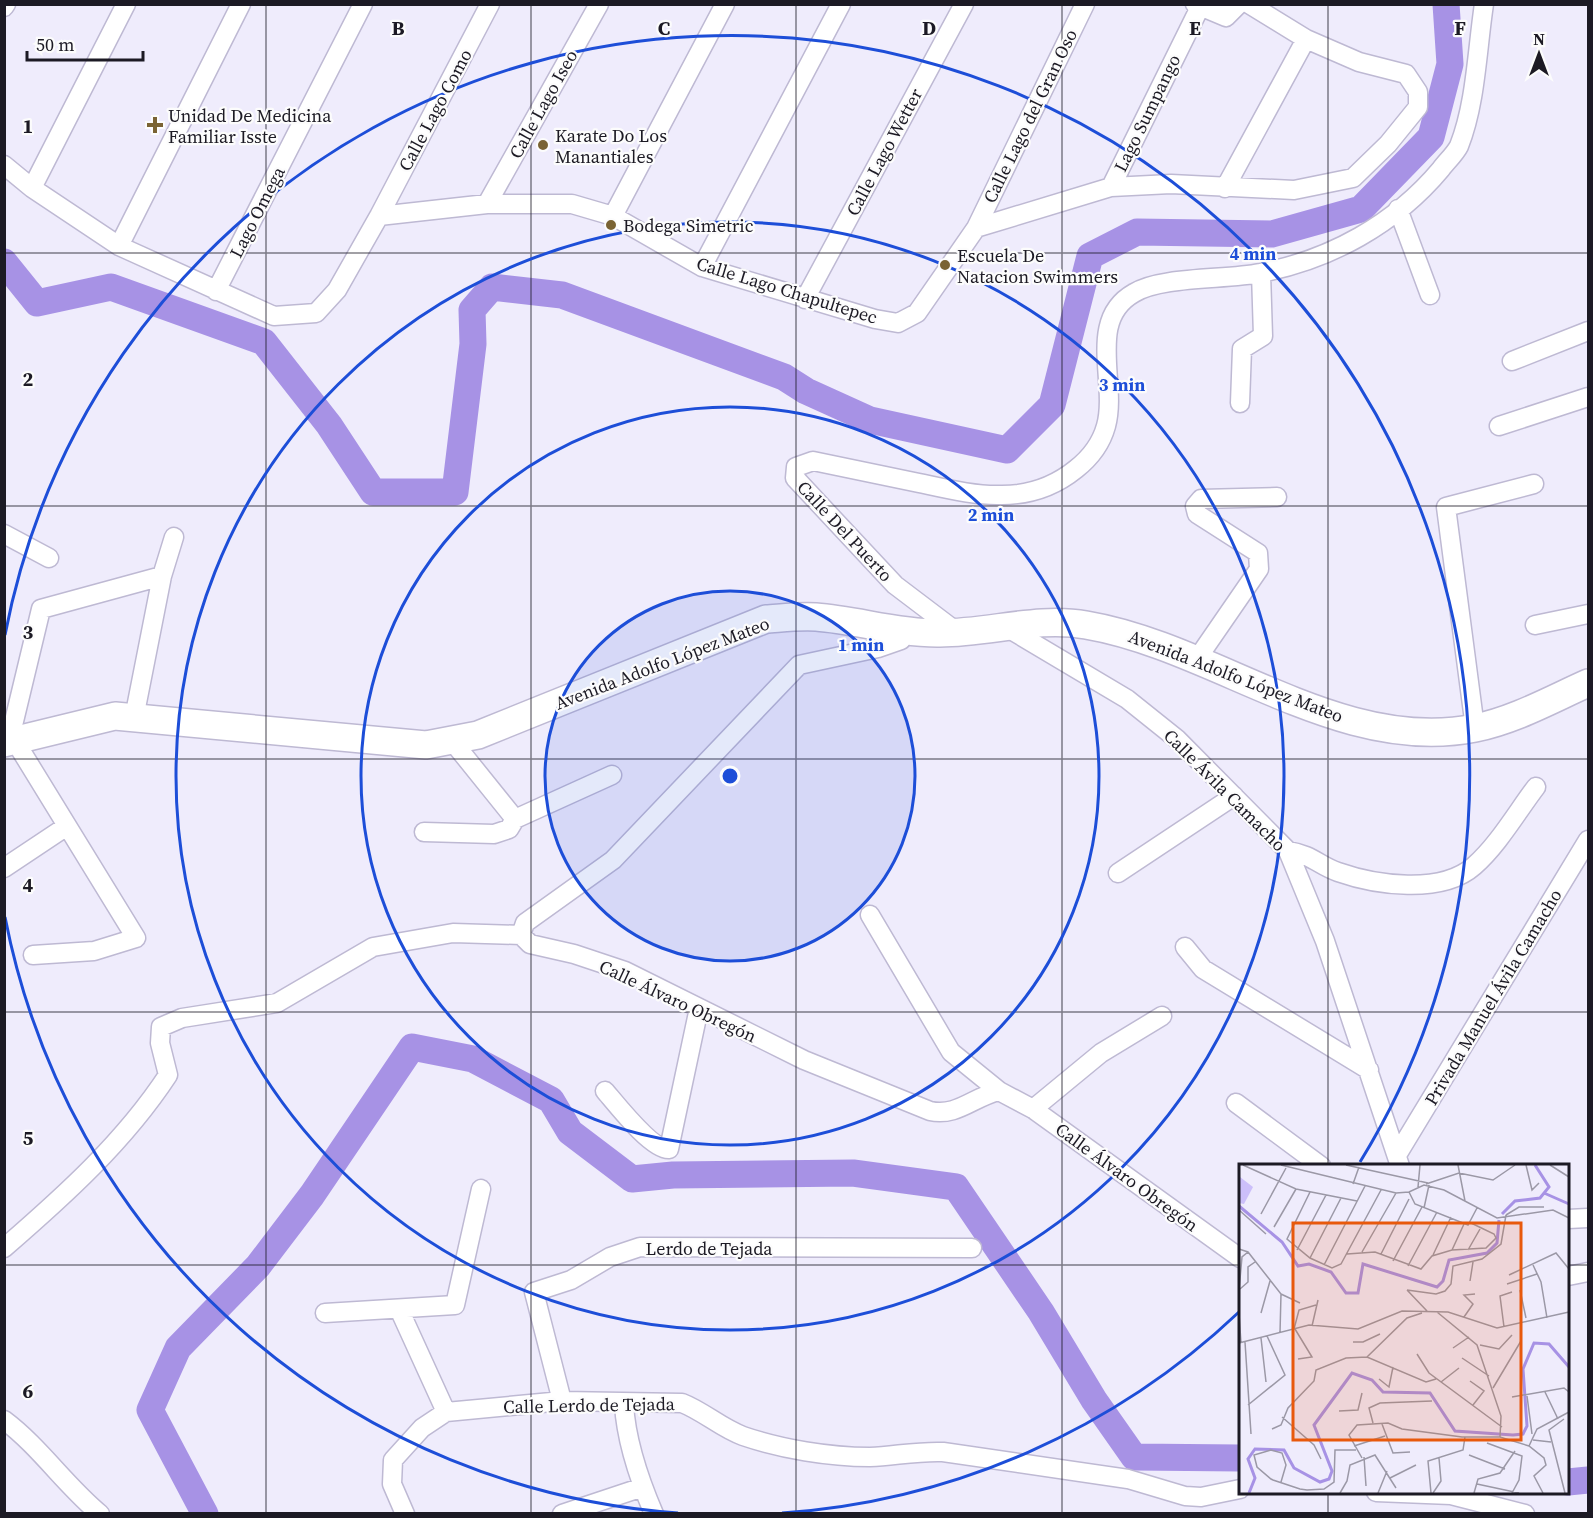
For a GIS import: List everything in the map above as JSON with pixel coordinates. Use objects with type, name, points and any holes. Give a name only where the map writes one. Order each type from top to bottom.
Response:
[{"type":"main road","name":"Avenida Adolfo López Mateo","points":[[9,742],[115,716],[426,744],[453,742],[489,731],[766,619],[815,617],[936,633],[1044,623],[1084,624],[1149,639],[1328,714],[1380,728],[1426,732],[1475,728],[1513,717],[1588,682]]},
{"type":"street","points":[[32,188],[126,4]]},
{"type":"street","points":[[119,246],[241,4]]},
{"type":"street","name":"Lago Omega","points":[[216,291],[363,4]]},
{"type":"street","name":"Calle Lago Como","points":[[379,216],[490,4]]},
{"type":"street","name":"Calle Lago Iseo","points":[[487,204],[599,4]]},
{"type":"street","points":[[613,216],[724,4]]},
{"type":"street","points":[[702,267],[841,4]]},
{"type":"street","name":"Calle Lago Wetter","points":[[805,299],[964,4]]},
{"type":"street","name":"Calle Lago del Gran Oso","points":[[976,228],[1085,4]]},
{"type":"street","points":[[1197,6],[1226,17],[1239,4]]},
{"type":"street","points":[[976,228],[1111,187],[1171,184],[1294,190],[1353,178],[1388,144],[1418,107],[1418,92],[1406,74],[1359,62],[1306,39],[1249,4]]},
{"type":"street","name":"Calle Del Puerto","points":[[957,632],[895,585],[795,478],[796,467],[813,461],[965,493],[1002,495],[1035,491],[1067,476],[1092,456],[1106,426],[1110,391],[1106,341],[1108,324],[1119,304],[1135,291],[1166,284],[1261,273],[1325,255],[1377,227],[1428,184],[1458,148],[1469,106],[1484,4]]},
{"type":"street","name":"Lago Sumpango","points":[[1111,187],[1197,6]]},
{"type":"street","points":[[1225,188],[1306,39]]},
{"type":"street","points":[[4,165],[32,188],[119,246],[274,316],[316,313],[337,290],[379,216]]},
{"type":"street","name":"Calle Lago Chapultepec","points":[[379,216],[487,204],[572,204],[613,216],[702,267],[805,299],[898,323],[917,314],[976,228]]},
{"type":"street","points":[[1398,209],[1430,295]]},
{"type":"street","points":[[1240,403],[1242,349],[1263,336],[1261,273]]},
{"type":"street","points":[[1512,362],[1588,331]]},
{"type":"street","points":[[1499,426],[1588,396]]},
{"type":"street","points":[[1475,728],[1446,507],[1534,484]]},
{"type":"street","points":[[1197,659],[1259,569],[1258,553],[1197,513],[1196,506],[1201,499],[1277,497]]},
{"type":"street","points":[[4,534],[49,558]]},
{"type":"street","points":[[134,718],[162,576],[174,537]]},
{"type":"street","points":[[33,955],[94,951],[136,938],[67,825],[9,742],[41,609],[162,576]]},
{"type":"street","points":[[1535,625],[1588,614]]},
{"type":"street","name":"Calle Ávila Camacho","points":[[1005,626],[1127,699],[1177,739],[1234,796],[1297,852],[1399,1160]]},
{"type":"street","points":[[4,1248],[63,1198],[147,1106],[168,1075],[160,1044],[161,1027],[182,1018],[277,1003],[373,947],[453,933],[521,935],[525,923],[613,860],[799,665],[878,648],[901,640],[903,629]]},
{"type":"street","points":[[453,742],[515,819]]},
{"type":"street","points":[[424,832],[494,834],[509,829],[515,819],[612,775]]},
{"type":"street","points":[[1297,852],[1317,850],[1340,862],[1384,876],[1399,887],[1443,881],[1473,867],[1536,787]]},
{"type":"street","points":[[1119,873],[1234,796]]},
{"type":"street","points":[[4,867],[67,825]]},
{"type":"street","name":"Privada Manuel Ávila Camacho","points":[[1399,1160],[1588,840]]},
{"type":"street","points":[[870,915],[951,1052],[999,1090]]},
{"type":"street","name":"Calle Álvaro Obregón","points":[[521,935],[530,944],[625,971],[804,1060],[930,1111],[944,1114],[985,1094],[999,1090],[1034,1109],[1239,1257]]},
{"type":"street","points":[[1185,947],[1203,969],[1369,1070]]},
{"type":"street","points":[[605,1091],[652,1142],[663,1150],[669,1149],[699,1008]]},
{"type":"street","points":[[1034,1109],[1101,1053],[1162,1016]]},
{"type":"street","points":[[1236,1103],[1318,1164]]},
{"type":"street","points":[[326,1313],[455,1305],[481,1189]]},
{"type":"street","points":[[1569,1219],[1588,1218]]},
{"type":"street","name":"Lerdo de Tejada","points":[[562,1401],[534,1292],[572,1280],[610,1257],[640,1247],[972,1248]]},
{"type":"street","points":[[1569,1276],[1588,1272]]},
{"type":"street","points":[[399,1309],[446,1412]]},
{"type":"street","name":"Calle Lerdo de Tejada","points":[[405,1514],[392,1484],[393,1460],[399,1450],[422,1428],[446,1412],[562,1401],[624,1404],[682,1403],[698,1409],[739,1435],[765,1443],[871,1457],[915,1450],[943,1452],[1128,1479],[1178,1494],[1199,1505],[1239,1489]]},
{"type":"street","points":[[624,1404],[626,1426],[643,1486],[654,1514]]},
{"type":"street","points":[[4,1420],[24,1436],[82,1499],[100,1514]]},
{"type":"street","points":[[562,1514],[643,1486]]},
{"type":"street","points":[[1451,1494],[1525,1514]]},
{"type":"waterway","points":[[4,262],[37,303],[111,287],[264,342],[329,425],[373,492],[455,492],[473,344],[472,310],[492,287],[562,295],[784,377],[806,391],[870,420],[1007,450],[1052,405],[1090,256],[1137,232],[1272,234],[1361,209],[1431,137],[1450,64],[1446,4]]},
{"type":"waterway","points":[[205,1514],[150,1410],[178,1348],[258,1266],[312,1195],[412,1047],[473,1059],[551,1100],[570,1132],[632,1179],[673,1175],[853,1173],[956,1187],[1041,1312],[1094,1400],[1134,1457],[1239,1458]]},
{"type":"waterway","points":[[1569,1482],[1588,1480]]},
{"type":"place","name":"Unidad De Medicina Familiar Isste","points":[[155,125]]},
{"type":"place","name":"Karate Do Los Manantiales","points":[[543,145]]},
{"type":"place","name":"Bodega Simetric","points":[[611,225]]},
{"type":"place","name":"Escuela De Natacion Swimmers","points":[[945,265]]}]
